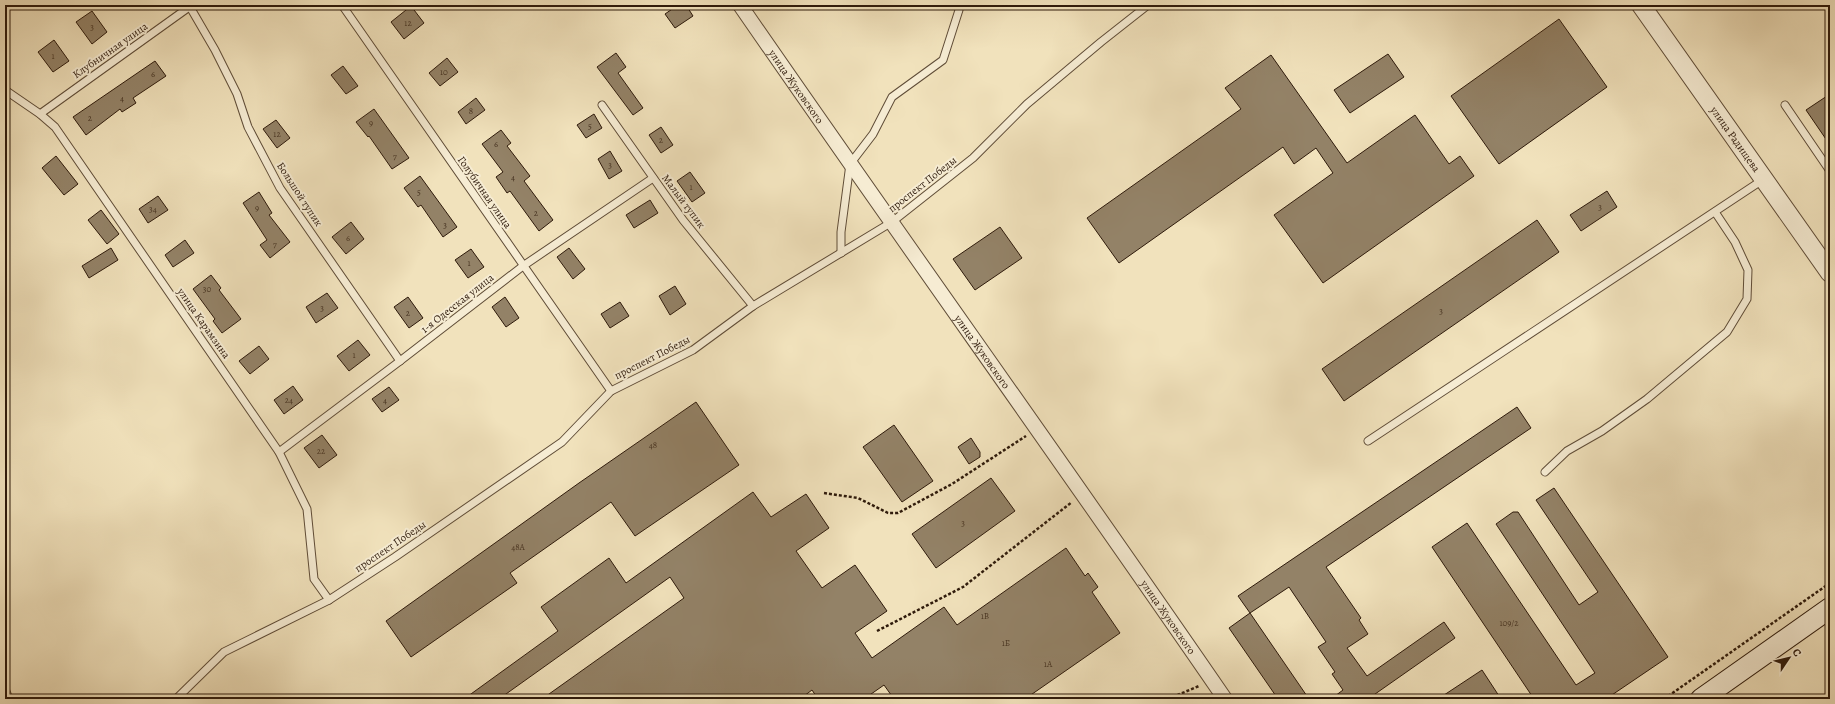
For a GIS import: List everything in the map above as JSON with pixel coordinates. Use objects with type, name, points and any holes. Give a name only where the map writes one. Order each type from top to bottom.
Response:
[{"type":"main road","points":[[1701,699],[1830,608]]},
{"type":"street","name":"улица Жуковского","points":[[740,5],[1036,430],[1083,493],[1224,699]]},
{"type":"street","name":"улица Радищева","points":[[1640,5],[1830,274]]},
{"type":"lane","name":"Голубичная улица","points":[[342,5],[523,266],[612,391]]},
{"type":"lane","points":[[841,253],[841,232],[850,164],[873,134],[892,97],[943,60],[958,10],[957,5]]},
{"type":"lane","name":"проспект Победы","points":[[176,699],[224,652],[329,600],[395,557],[562,442],[612,391],[693,350],[753,306],[892,222],[972,158],[1027,104],[1148,5]]},
{"type":"lane","name":"Клубничная улица","points":[[40,114],[191,6]]},
{"type":"lane","name":"Большой тупик","points":[[191,6],[237,94],[248,127],[280,188],[400,361]]},
{"type":"lane","name":"улица Карамзина","points":[[5,90],[40,114],[55,127],[279,452],[307,509],[314,579],[329,600]]},
{"type":"lane","name":"Малый тупик","points":[[602,105],[683,220],[753,306]]},
{"type":"lane","points":[[1785,105],[1830,171]]},
{"type":"lane","name":"1-я Одесская улица","points":[[279,452],[523,266],[653,178]]},
{"type":"lane","points":[[1368,441],[1764,179]]},
{"type":"lane","points":[[1545,472],[1567,451],[1602,431],[1647,399],[1727,332],[1747,299],[1748,270],[1736,242],[1715,212]]},
{"type":"lane","points":[[5,689],[9,699]]},
{"type":"path","points":[[824,493],[858,498],[888,513],[898,513],[952,484],[1036,430]]},
{"type":"path","points":[[877,631],[963,587],[1083,493]]},
{"type":"path","points":[[1664,699],[1830,584]]},
{"type":"path","points":[[1168,699],[1212,681]]},
{"type":"building","points":[[678,5],[686,5],[693,16],[675,28],[665,14]]},
{"type":"building","points":[[411,6],[424,23],[404,39],[391,22]]},
{"type":"building","points":[[92,11],[107,32],[92,44],[76,22]]},
{"type":"building","points":[[1559,19],[1607,87],[1499,164],[1451,96]]},
{"type":"building","points":[[54,40],[69,61],[53,72],[38,52]]},
{"type":"building","points":[[616,53],[626,67],[618,73],[643,108],[633,115],[597,67]]},
{"type":"building","points":[[1388,54],[1404,77],[1350,113],[1334,90]]},
{"type":"building","points":[[1271,55],[1347,163],[1415,115],[1449,164],[1460,156],[1474,176],[1323,283],[1274,215],[1333,173],[1316,148],[1294,164],[1283,147],[1119,263],[1087,218],[1241,109],[1225,88]]},
{"type":"building","points":[[447,58],[458,72],[440,86],[429,73]]},
{"type":"building","points":[[155,61],[166,76],[133,98],[136,103],[122,112],[120,109],[86,135],[73,117]]},
{"type":"building","points":[[343,66],[358,86],[346,94],[331,75]]},
{"type":"building","points":[[1830,94],[1830,145],[1806,110]]},
{"type":"building","points":[[476,98],[485,110],[466,124],[458,112]]},
{"type":"building","points":[[374,109],[409,158],[392,169],[369,136],[368,137],[356,122]]},
{"type":"building","points":[[594,114],[602,128],[586,138],[577,125]]},
{"type":"building","points":[[276,120],[290,138],[277,148],[263,129]]},
{"type":"building","points":[[661,127],[673,145],[661,153],[649,135]]},
{"type":"building","points":[[501,130],[511,143],[507,146],[530,176],[524,181],[553,220],[539,231],[510,191],[507,193],[496,177],[503,172],[482,144]]},
{"type":"building","points":[[610,151],[622,171],[609,179],[598,159]]},
{"type":"building","points":[[56,156],[78,184],[64,195],[42,168]]},
{"type":"building","points":[[690,172],[705,193],[692,202],[677,181]]},
{"type":"building","points":[[420,176],[457,227],[443,237],[421,205],[418,207],[404,188]]},
{"type":"building","points":[[1607,191],[1617,207],[1581,231],[1570,215]]},
{"type":"building","points":[[259,192],[272,213],[269,215],[290,242],[270,258],[260,245],[267,240],[243,203]]},
{"type":"building","points":[[158,196],[168,210],[148,223],[139,209]]},
{"type":"building","points":[[650,200],[658,213],[634,228],[626,215]]},
{"type":"building","points":[[101,210],[119,234],[107,244],[88,220]]},
{"type":"building","points":[[1537,220],[1559,252],[1344,401],[1322,369]]},
{"type":"building","points":[[351,222],[364,239],[346,254],[332,237]]},
{"type":"building","points":[[1000,227],[1022,258],[975,290],[953,259]]},
{"type":"building","points":[[185,240],[194,253],[173,267],[165,255]]},
{"type":"building","points":[[111,248],[118,260],[89,278],[82,266]]},
{"type":"building","points":[[569,248],[585,269],[573,279],[557,257]]},
{"type":"building","points":[[471,249],[484,267],[468,278],[455,260]]},
{"type":"building","points":[[211,275],[221,288],[219,290],[241,319],[222,333],[213,321],[215,319],[193,289]]},
{"type":"building","points":[[675,286],[686,304],[670,315],[659,296]]},
{"type":"building","points":[[327,293],[338,308],[316,323],[306,307]]},
{"type":"building","points":[[408,297],[423,318],[409,328],[394,307]]},
{"type":"building","points":[[505,297],[519,318],[506,327],[492,307]]},
{"type":"building","points":[[620,302],[629,316],[610,328],[601,314]]},
{"type":"building","points":[[358,340],[370,355],[349,371],[337,356]]},
{"type":"building","points":[[259,346],[269,359],[250,374],[239,361]]},
{"type":"building","points":[[293,386],[303,400],[284,414],[274,400]]},
{"type":"building","points":[[389,387],[399,400],[382,412],[372,399]]},
{"type":"building","points":[[696,402],[739,465],[635,536],[611,502],[510,573],[517,583],[411,657],[386,621],[579,483]]},
{"type":"building","points":[[1517,407],[1531,428],[1326,567],[1361,618],[1359,620],[1368,634],[1347,648],[1367,676],[1444,622],[1455,638],[1368,699],[1331,699],[1343,690],[1332,674],[1335,672],[1318,647],[1326,642],[1289,587],[1250,613],[1238,596]]},
{"type":"building","points":[[894,425],[933,481],[902,502],[863,447]]},
{"type":"building","points":[[322,435],[337,455],[319,468],[304,448]]},
{"type":"building","points":[[971,438],[980,452],[980,457],[969,464],[958,447]]},
{"type":"building","points":[[991,478],[1015,511],[936,568],[912,534]]},
{"type":"building","points":[[1554,488],[1668,657],[1606,699],[1534,699],[1432,547],[1467,523],[1576,685],[1595,673],[1496,524],[1513,512],[1518,512],[1579,605],[1598,592],[1536,500]]},
{"type":"building","points":[[753,492],[771,517],[806,494],[829,528],[796,551],[822,588],[855,565],[887,611],[855,633],[872,658],[944,607],[957,625],[1066,548],[1085,576],[1088,573],[1098,587],[1092,592],[1120,633],[1025,699],[894,699],[884,685],[864,699],[818,699],[812,690],[800,699],[542,699],[684,598],[670,577],[499,699],[464,699],[558,631],[541,607],[609,558],[626,583]]},
{"type":"building","points":[[1250,613],[1309,699],[1278,699],[1229,628]]},
{"type":"building","points":[[1482,670],[1501,699],[1438,699]]}]
